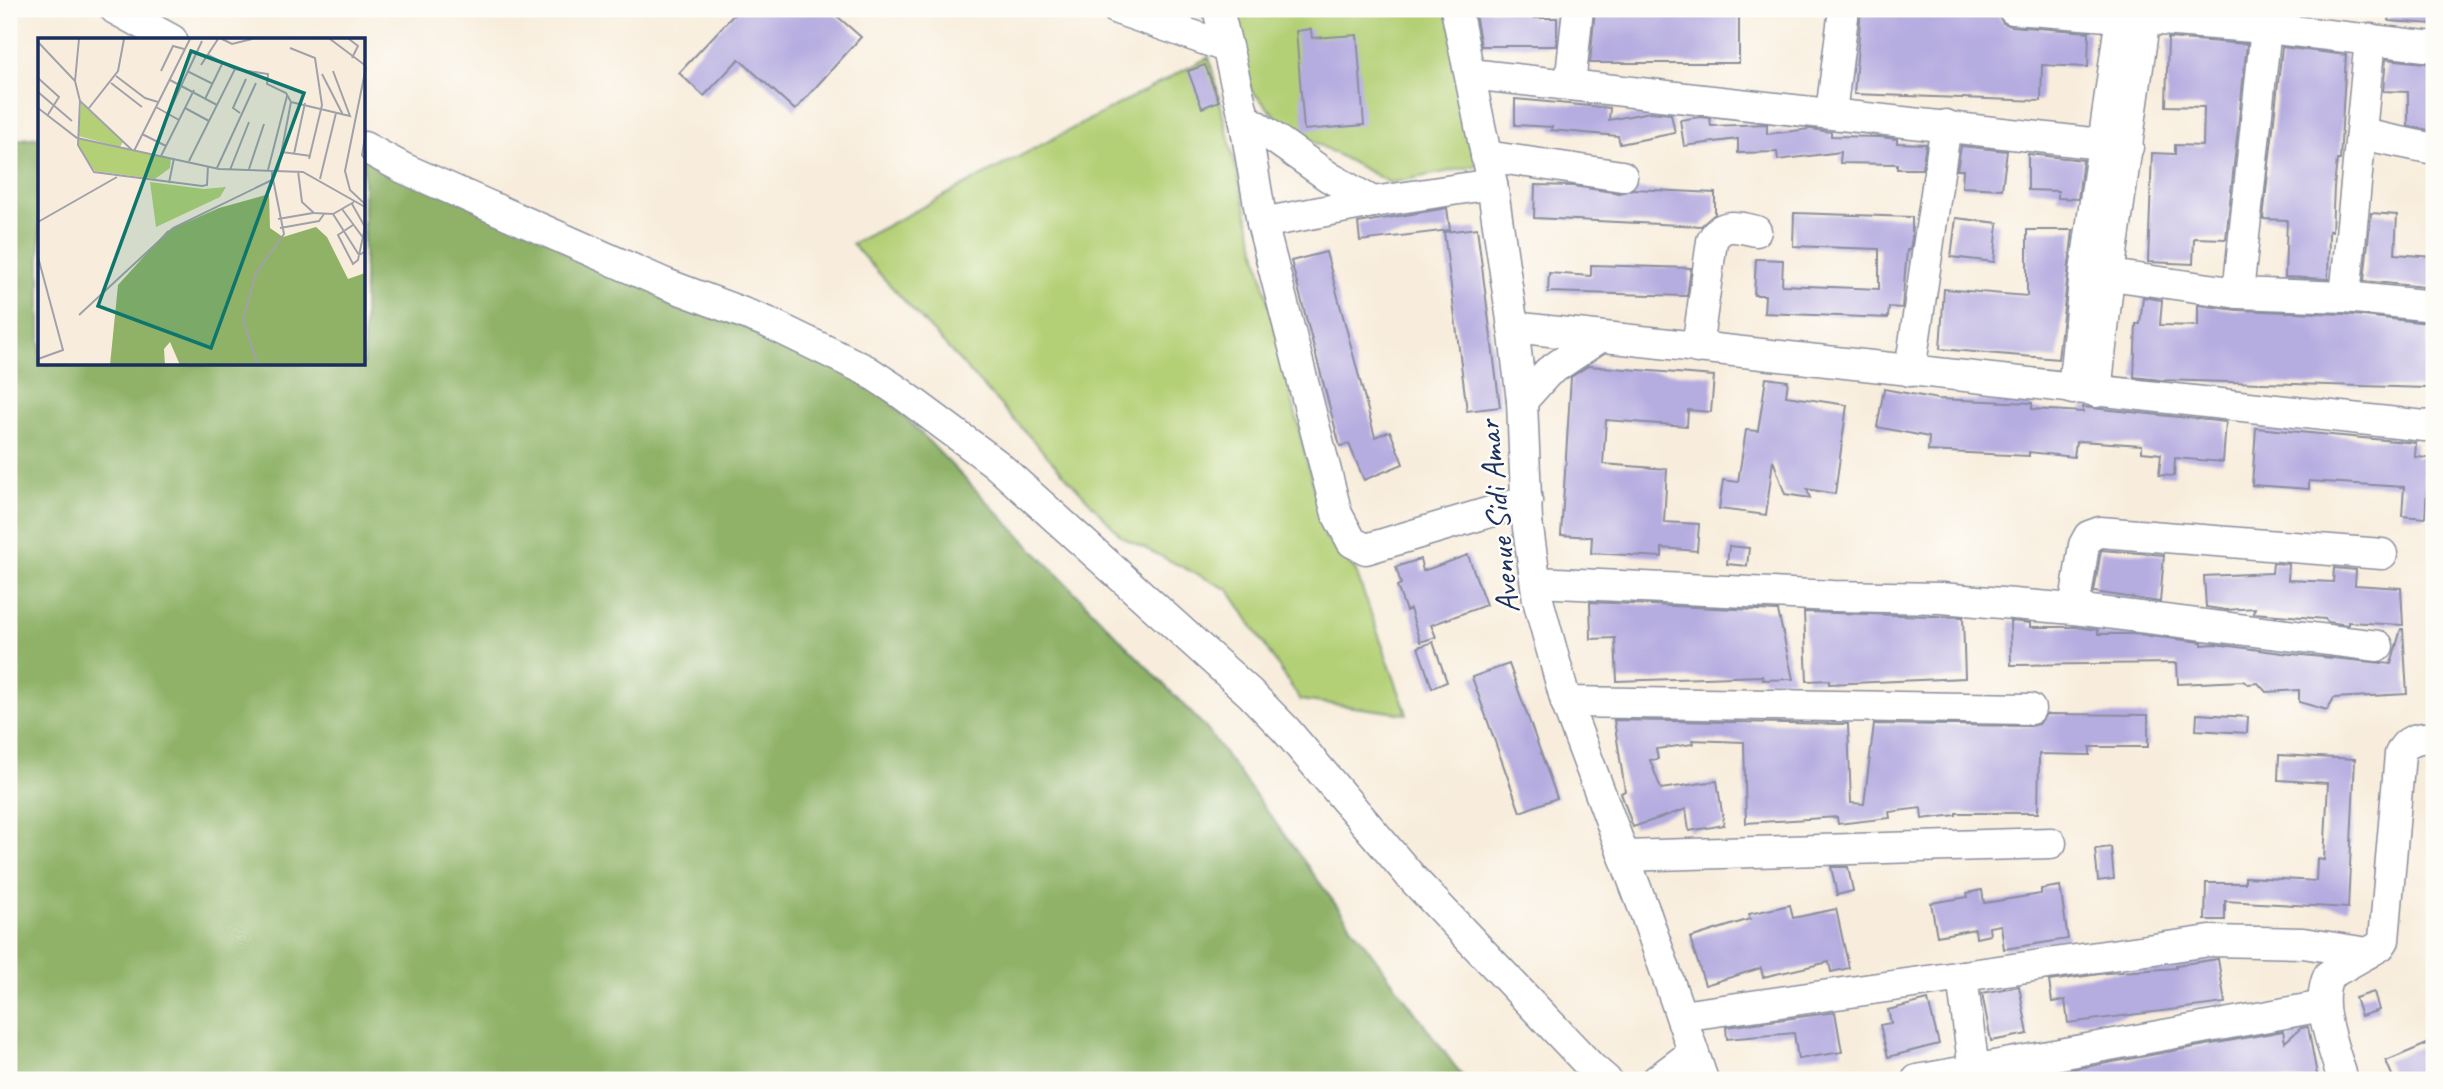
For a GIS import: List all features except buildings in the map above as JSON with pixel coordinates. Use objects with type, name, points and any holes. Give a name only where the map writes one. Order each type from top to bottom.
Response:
[{"type":"street","points":[[115,9],[168,38]]},
{"type":"street","points":[[1118,9],[1226,47]]},
{"type":"street","points":[[1218,9],[1244,117],[1262,223],[1337,514],[1352,542],[1366,549],[1527,501]]},
{"type":"street","name":"Avenue Sidi Amar","points":[[1456,9],[1489,170],[1513,327],[1522,401],[1527,522],[1538,600],[1566,702],[1624,856],[1698,1067]]},
{"type":"street","points":[[1570,85],[1578,9]]},
{"type":"street","points":[[1831,113],[1844,9]]},
{"type":"street","points":[[2013,9],[2133,13],[2434,47]]},
{"type":"street","points":[[2084,390],[2133,13]]},
{"type":"street","points":[[2238,293],[2266,28]]},
{"type":"street","points":[[2345,297],[2370,39]]},
{"type":"street","points":[[1470,74],[2116,145]]},
{"type":"street","points":[[1244,117],[1329,177],[1373,202]]},
{"type":"street","points":[[1910,371],[1946,125]]},
{"type":"street","points":[[2361,134],[2434,149]]},
{"type":"street","points":[[366,148],[403,168],[666,284],[767,322],[848,360],[898,391],[995,463],[1277,720],[1413,878],[1606,1080]]},
{"type":"street","points":[[1262,223],[1373,202],[1489,170],[1622,176]]},
{"type":"street","points":[[1697,348],[1712,241],[1721,229],[1731,226],[1756,231]]},
{"type":"street","points":[[2097,274],[2238,293],[2345,297],[2434,306]]},
{"type":"street","points":[[1513,327],[2433,426]]},
{"type":"street","points":[[1522,401],[1548,372],[1600,337]]},
{"type":"street","points":[[2074,609],[2084,545],[2090,536],[2100,532],[2382,554]]},
{"type":"street","points":[[1536,582],[1820,596],[1941,598],[2074,609],[2378,646]]},
{"type":"street","points":[[1566,702],[2030,709]]},
{"type":"street","points":[[2343,1080],[2323,1006],[2326,982],[2329,975],[2381,946],[2384,940],[2400,754],[2412,740],[2434,737]]},
{"type":"street","points":[[1624,856],[2051,843]]},
{"type":"street","points":[[1681,1016],[2210,941],[2303,943],[2368,953]]},
{"type":"street","points":[[1962,976],[1974,1071]]},
{"type":"street","points":[[1917,1080],[2323,1006]]},
{"type":"street","points":[[1657,1080],[1698,1067]]},
{"type":"green space","points":[[1230,9],[1448,9],[1480,165],[1390,183],[1286,127],[1251,90]]},
{"type":"green space","points":[[1209,57],[1326,539],[1355,569],[1407,714],[1300,700],[1229,590],[1122,537],[852,244]]},
{"type":"green space","points":[[38,137],[38,366],[366,366],[366,157],[849,359],[1205,727],[1465,1080],[9,1080],[9,141]]}]
